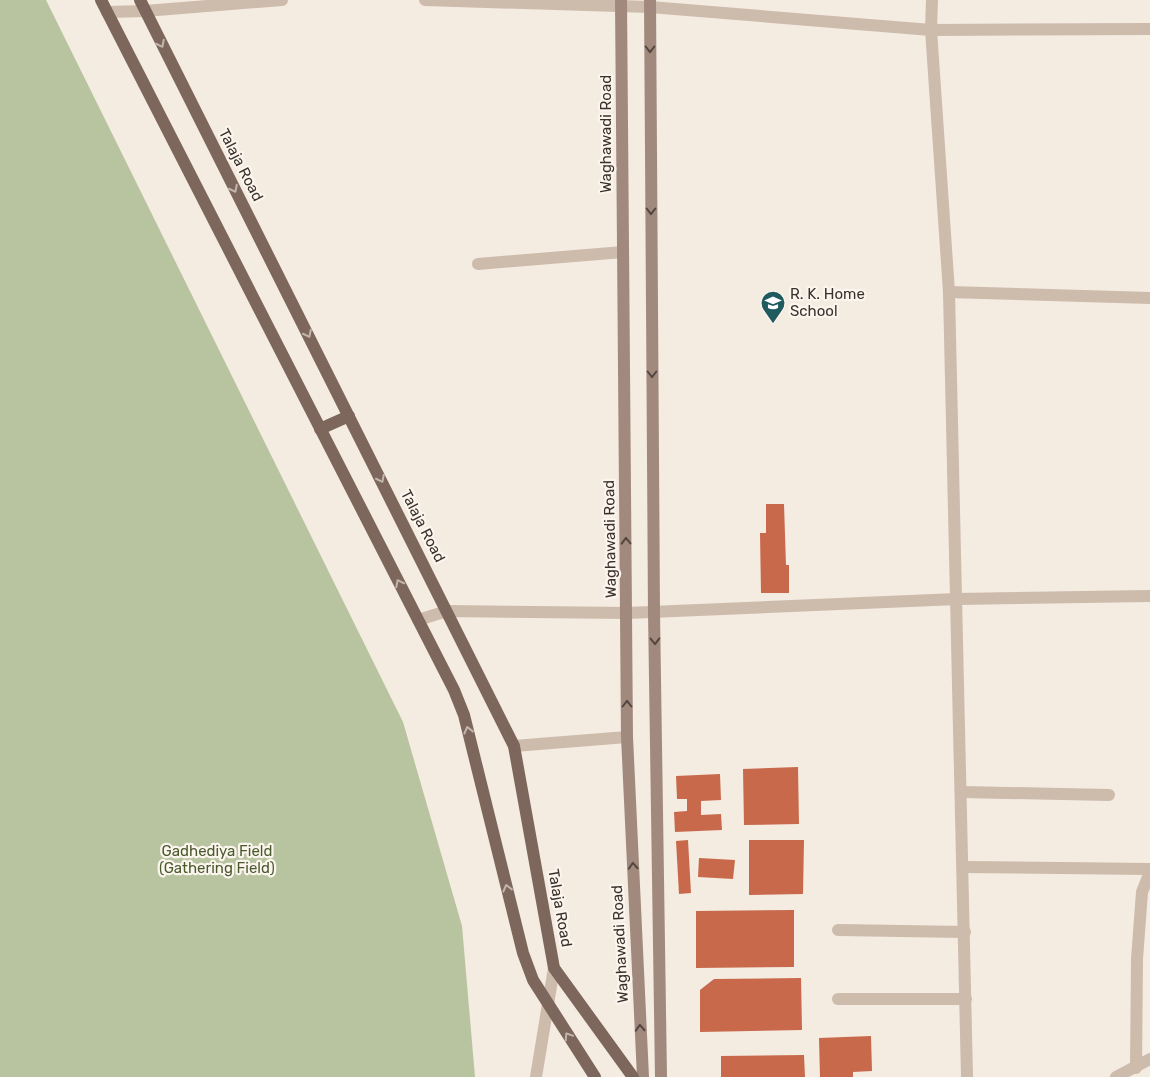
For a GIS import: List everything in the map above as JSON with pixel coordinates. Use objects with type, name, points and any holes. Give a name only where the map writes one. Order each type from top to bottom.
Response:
[{"type":"main road","name":"Waghawadi Road","points":[[621,3],[627,737],[643,1077]]},
{"type":"main road","points":[[650,4],[654,612],[661,1077]]},
{"type":"main road","points":[[104,6],[454,690],[464,715],[523,953],[533,980],[595,1077]]},
{"type":"main road","name":"Talaja Road","points":[[142,6],[514,746],[554,968],[633,1077]]},
{"type":"main road","points":[[320,429],[349,416]]},
{"type":"street","points":[[104,6],[282,0]]},
{"type":"street","points":[[425,0],[650,4],[931,30],[1150,29]]},
{"type":"street","points":[[932,0],[931,30],[950,292],[968,1077]]},
{"type":"street","points":[[478,264],[623,252]]},
{"type":"street","points":[[950,292],[1150,298]]},
{"type":"street","points":[[418,620],[447,611],[627,613],[958,599],[1150,596]]},
{"type":"street","points":[[514,746],[627,737]]},
{"type":"street","points":[[962,792],[1109,795]]},
{"type":"street","points":[[963,867],[1150,871],[1142,892],[1137,959],[1136,1068]]},
{"type":"street","points":[[838,930],[964,932]]},
{"type":"street","points":[[536,1077],[554,968]]},
{"type":"street","points":[[838,999],[966,999]]},
{"type":"street","points":[[1116,1077],[1150,1059]]},
{"type":"green space","name":"Gadhediya Field (Gathering Field)","points":[[0,0],[46,0],[403,722],[462,926],[475,1077],[0,1077]]},
{"type":"building","points":[[766,504],[784,504],[786,565],[789,565],[789,593],[761,593],[760,533],[766,533]]},
{"type":"building","points":[[798,767],[799,824],[744,825],[743,769]]},
{"type":"building","points":[[720,774],[721,800],[701,801],[701,815],[721,814],[722,830],[675,832],[674,812],[687,811],[687,799],[677,799],[676,776]]},
{"type":"building","points":[[688,840],[691,893],[679,894],[676,841]]},
{"type":"building","points":[[749,840],[804,840],[803,894],[749,895]]},
{"type":"building","points":[[699,858],[735,860],[733,879],[698,877]]},
{"type":"building","points":[[794,910],[794,967],[696,968],[696,911]]},
{"type":"building","points":[[801,978],[802,1030],[700,1032],[700,990],[714,979]]},
{"type":"building","points":[[871,1036],[872,1071],[853,1072],[853,1077],[820,1077],[819,1038]]},
{"type":"building","points":[[804,1055],[805,1077],[721,1077],[721,1056]]},
{"type":"place","name":"R. K. Home School","points":[[773,324]]}]
